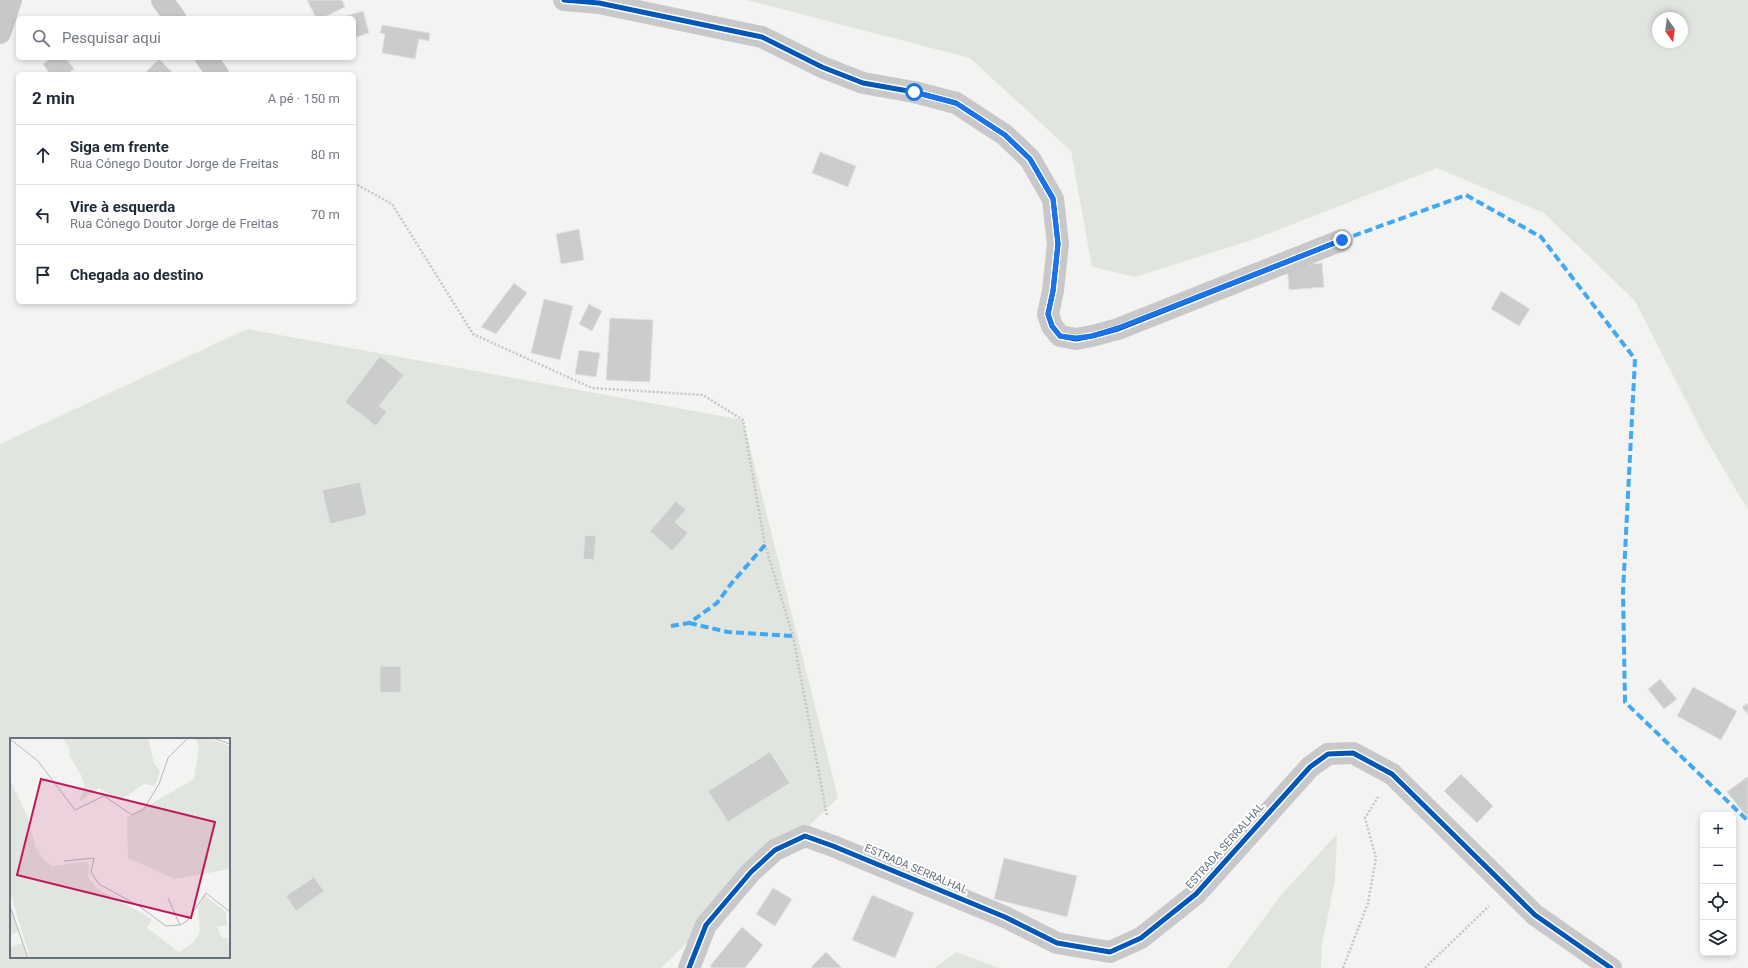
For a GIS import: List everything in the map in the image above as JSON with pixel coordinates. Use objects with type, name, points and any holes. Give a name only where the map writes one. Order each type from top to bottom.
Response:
[{"type":"street","points":[[0,33],[11,0]]},
{"type":"street","points":[[162,0],[174,16]]},
{"type":"street","points":[[564,0],[599,3],[762,37],[822,67],[863,83],[914,92],[956,103],[1005,135],[1030,159],[1053,198],[1058,244],[1053,291],[1048,314],[1052,326],[1060,336],[1076,338],[1092,336],[1118,328],[1342,240]]},
{"type":"street","points":[[208,60],[216,72]]},
{"type":"street","name":"ESTRADA SERRALHAL","points":[[689,968],[706,925],[751,872],[775,850],[805,836],[833,846],[1005,917],[1057,943],[1110,952],[1141,938],[1196,894],[1310,767],[1328,754],[1353,753],[1392,774],[1535,915],[1611,968]]},
{"type":"path","points":[[356,184],[392,204],[473,334],[592,388],[703,395],[743,420],[765,545],[792,636],[833,846]]},
{"type":"path","points":[[1343,968],[1368,903],[1376,858],[1366,818],[1392,774]]},
{"type":"path","points":[[1425,968],[1493,903]]},
{"type":"shaded area","points":[[747,0],[1748,0],[1748,510],[1704,436],[1635,301],[1544,213],[1437,168],[1252,240],[1135,277],[1092,267],[1071,151],[970,58]]},
{"type":"shaded area","points":[[247,329],[743,420],[838,798],[661,968],[0,968],[0,444]]},
{"type":"shaded area","points":[[1337,834],[1335,880],[1322,945],[1321,968],[1227,968],[1281,895]]},
{"type":"shaded area","points":[[956,952],[999,968],[934,968]]},
{"type":"building","points":[[307,0],[342,0],[345,7],[326,16],[315,16]]},
{"type":"building","points":[[363,11],[369,33],[356,37],[356,16],[347,16]]},
{"type":"building","points":[[382,25],[430,33],[429,41],[419,39],[415,59],[382,53],[385,34],[380,33]]},
{"type":"building","points":[[48,60],[67,60],[74,69],[70,72],[49,72],[43,64]]},
{"type":"building","points":[[158,60],[160,60],[172,72],[146,72]]},
{"type":"building","points":[[820,152],[856,166],[848,187],[812,173]]},
{"type":"building","points":[[579,229],[584,260],[561,264],[556,234]]},
{"type":"building","points":[[1322,263],[1324,287],[1289,290],[1287,266]]},
{"type":"building","points":[[514,283],[527,293],[496,334],[481,327]]},
{"type":"building","points":[[1501,291],[1530,309],[1519,326],[1491,309]]},
{"type":"building","points":[[544,299],[573,306],[560,360],[531,353]]},
{"type":"building","points":[[589,304],[602,311],[592,331],[579,324]]},
{"type":"building","points":[[610,318],[653,320],[650,382],[606,380]]},
{"type":"building","points":[[579,350],[600,353],[596,377],[575,374]]},
{"type":"building","points":[[380,356],[404,375],[379,406],[387,412],[376,426],[345,402]]},
{"type":"building","points":[[360,482],[367,515],[330,524],[322,490]]},
{"type":"building","points":[[676,501],[686,510],[675,522],[688,533],[672,551],[650,531]]},
{"type":"building","points":[[585,535],[596,536],[594,560],[583,559]]},
{"type":"building","points":[[380,666],[401,666],[401,692],[380,693]]},
{"type":"building","points":[[1660,679],[1677,699],[1664,709],[1648,689]]},
{"type":"building","points":[[1693,687],[1737,711],[1721,740],[1677,716]]},
{"type":"building","points":[[1748,703],[1748,715],[1742,707]]},
{"type":"building","points":[[770,752],[790,783],[728,822],[708,791]]},
{"type":"building","points":[[1461,774],[1493,806],[1477,823],[1444,791]]},
{"type":"building","points":[[1747,777],[1748,778],[1748,818],[1727,792]]},
{"type":"building","points":[[1004,858],[1077,876],[1067,917],[994,899]]},
{"type":"building","points":[[314,877],[324,891],[296,911],[286,896]]},
{"type":"building","points":[[773,888],[792,899],[775,926],[756,914]]},
{"type":"building","points":[[872,895],[914,913],[895,958],[852,940]]},
{"type":"building","points":[[742,927],[763,945],[745,968],[712,968],[710,966]]},
{"type":"building","points":[[826,952],[842,968],[811,967]]},
{"type":"marked path","points":[[1342,240],[1466,195],[1541,237],[1635,359],[1623,592],[1625,702],[1748,821]]},
{"type":"marked path","points":[[671,626],[689,623],[717,603],[731,584],[765,545]]},
{"type":"marked path","points":[[689,623],[728,632],[793,636]]},
{"type":"cycle path","points":[[564,0],[599,3],[762,37],[822,67],[863,83],[914,92],[956,103],[1005,135],[1030,159],[1053,199],[1058,244],[1053,291],[1048,314],[1052,326],[1060,336],[1076,339],[1118,329],[1342,240]]},
{"type":"cycle path","points":[[689,968],[706,925],[751,872],[775,850],[805,836],[833,846],[1005,917],[1057,943],[1110,952],[1141,938],[1196,894],[1310,767],[1328,754],[1353,753],[1392,774],[1535,915],[1611,968]]},
{"type":"route","points":[[914,92],[956,103],[1005,135],[1030,159],[1053,198],[1058,244],[1053,291],[1048,314],[1052,326],[1060,336],[1076,338],[1092,336],[1118,328],[1342,240]]}]
